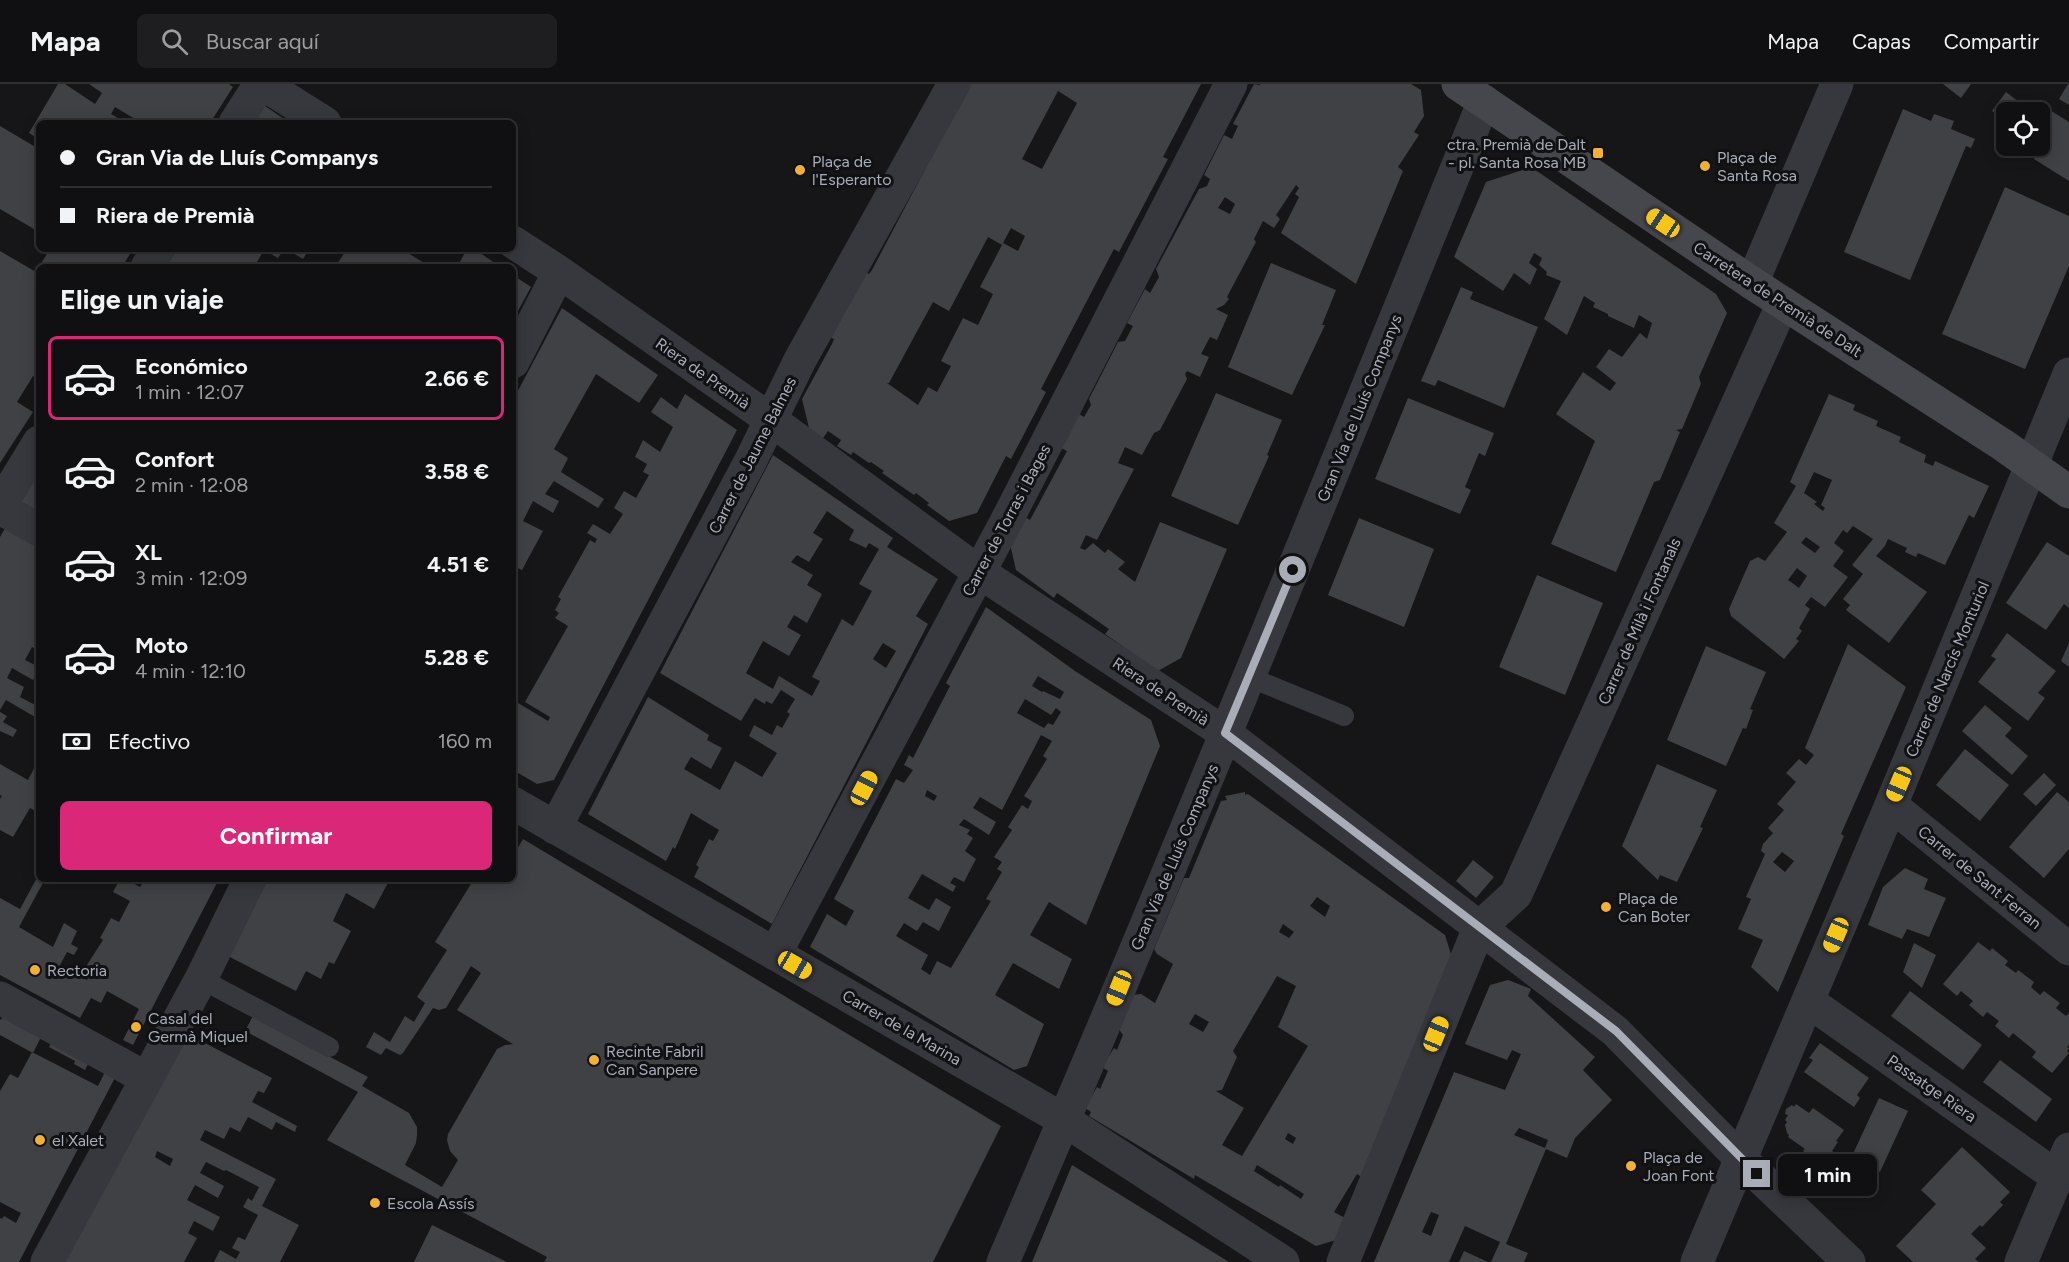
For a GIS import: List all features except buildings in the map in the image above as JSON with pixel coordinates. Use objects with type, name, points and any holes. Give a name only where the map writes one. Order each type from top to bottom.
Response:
[{"type":"street","points":[[237,120],[262,84],[320,120]]},
{"type":"street","name":"Carrer de Jaume Balmes","points":[[555,828],[771,420],[800,360],[954,84]]},
{"type":"street","name":"Carrer de Torras i Bages","points":[[775,954],[979,572],[1232,84]]},
{"type":"street","points":[[1752,283],[1837,84]]},
{"type":"street","name":"Carretera de Premià de Dalt","points":[[1478,90],[1538,138],[1752,283],[2032,465],[2069,492]]},
{"type":"street","name":"Gran Via de Lluís Companys","points":[[1003,1262],[1249,677],[1478,90]]},
{"type":"street","name":"Riera de Premià","points":[[516,244],[560,272],[771,420],[979,572],[1225,733],[1616,1031],[1741,1159],[1849,1262]]},
{"type":"street","points":[[516,356],[560,272]]},
{"type":"street","name":"Carrer de Milà i Fontanals","points":[[1479,928],[1516,894],[1783,303]]},
{"type":"street","name":"Carrer de Narcís Monturiol","points":[[1697,1262],[1891,805],[2069,374]]},
{"type":"street","points":[[36,447],[0,507],[36,528]]},
{"type":"street","name":"Carrer de la Marina","points":[[516,805],[1064,1120],[1283,1262]]},
{"type":"street","name":"Carrer de Sant Ferran","points":[[1891,805],[2069,949]]},
{"type":"street","points":[[47,1262],[201,979],[249,882]]},
{"type":"street","points":[[1343,1262],[1479,928]]},
{"type":"street","points":[[0,998],[146,1078]]},
{"type":"street","name":"Passatge Riera","points":[[1808,1001],[2063,1162]]},
{"type":"street","points":[[2021,1262],[2063,1162]]},
{"type":"lane","points":[[1249,677],[1344,716]]},
{"type":"lane","points":[[201,979],[329,1047]]},
{"type":"place","name":"ctra. Premià de Dalt - pl. Santa Rosa MB","points":[[1598,153]]},
{"type":"place","name":"Plaça de Santa Rosa","points":[[1705,166]]},
{"type":"place","name":"Plaça de l'Esperanto","points":[[800,170]]},
{"type":"place","name":"Plaça de Can Boter","points":[[1606,907]]},
{"type":"place","name":"Rectoria","points":[[35,970]]},
{"type":"place","name":"Casal del Germà Miquel","points":[[136,1027]]},
{"type":"place","name":"Recinte Fabril Can Sanpere","points":[[594,1060]]},
{"type":"place","name":"el Xalet","points":[[40,1140]]},
{"type":"place","name":"Plaça de Joan Font","points":[[1631,1166]]},
{"type":"place","name":"Escola Assís","points":[[375,1203]]},
{"type":"route","points":[[1293,570],[1225,733],[1616,1031],[1757,1174]]}]
